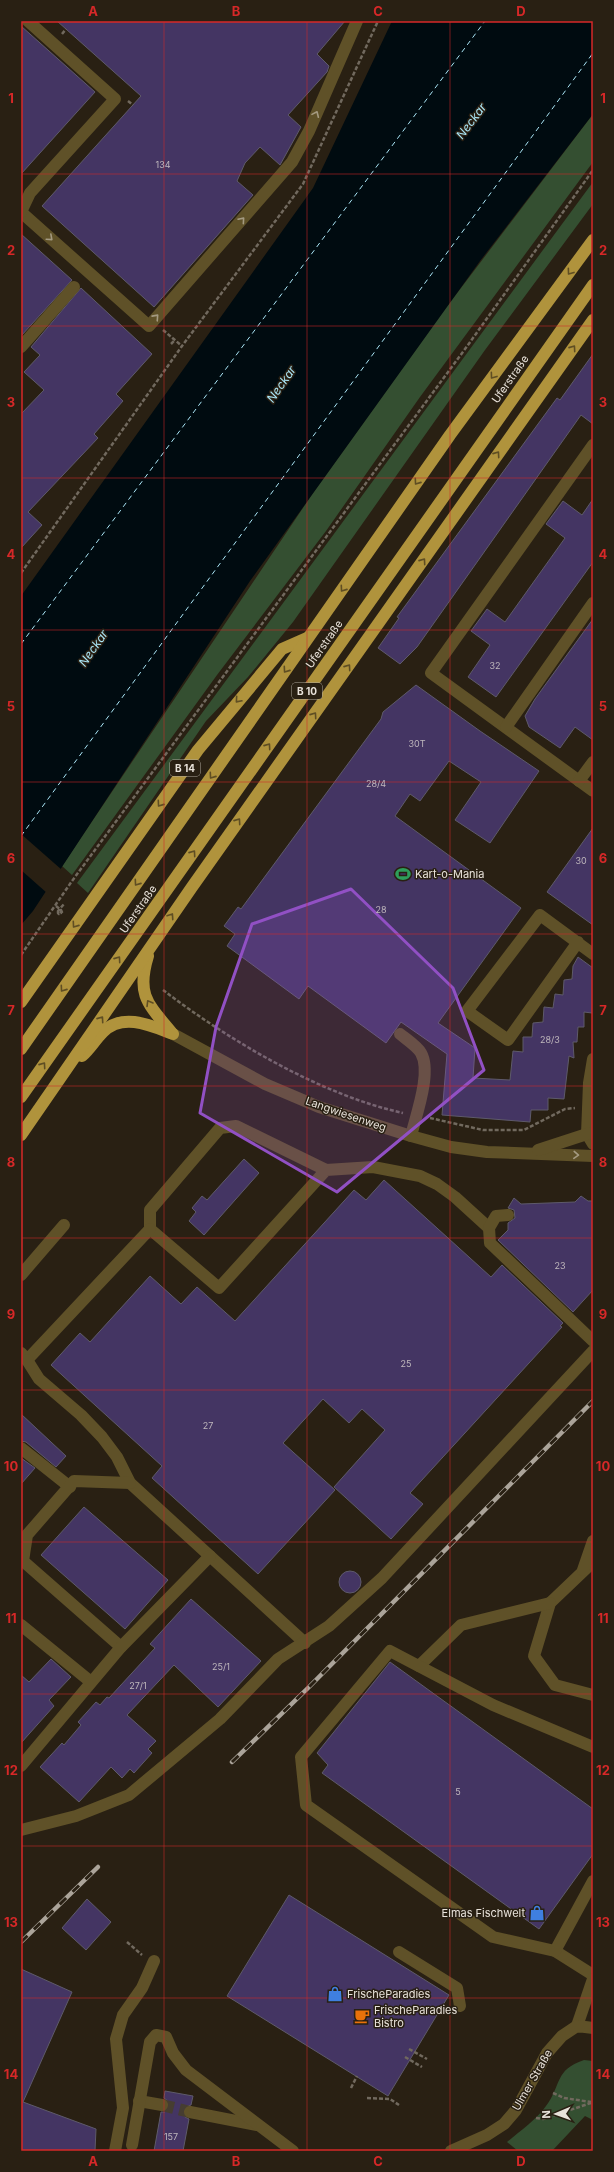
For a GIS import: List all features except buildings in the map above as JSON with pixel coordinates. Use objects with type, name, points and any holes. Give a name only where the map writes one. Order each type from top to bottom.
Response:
[{"type":"highway","name":"Uferstraße","points":[[21,1049],[450,435],[593,240]]},
{"type":"highway","name":"Uferstraße","points":[[21,1097],[593,285]]},
{"type":"highway","points":[[21,1135],[62,1073],[151,946],[593,320]]},
{"type":"highway","name":"B 14","points":[[21,1002],[198,750],[282,649],[308,638]]},
{"type":"highway","points":[[151,946],[142,975],[143,989],[147,1001],[173,1034]]},
{"type":"highway","points":[[62,1073],[88,1051],[104,1031],[114,1025],[133,1021],[145,1023],[173,1034]]},
{"type":"street","points":[[28,21],[115,99],[30,192],[21,212],[149,326],[292,162],[309,131],[357,21]]},
{"type":"street","points":[[21,347],[74,287]]},
{"type":"street","points":[[593,445],[431,673],[593,791]]},
{"type":"street","points":[[506,727],[593,602]]},
{"type":"street","points":[[579,781],[593,762]]},
{"type":"street","points":[[578,942],[508,1040],[467,1011],[540,915],[578,942],[593,954]]},
{"type":"street","name":"Langwiesenweg","points":[[173,1034],[272,1087],[319,1107],[411,1136],[451,1146],[487,1152],[531,1152],[593,1156]]},
{"type":"street","points":[[400,1034],[421,1052],[425,1065],[424,1084],[411,1136]]},
{"type":"street","points":[[591,1137],[589,1083],[593,1059]]},
{"type":"street","points":[[305,1643],[130,1483],[117,1457],[102,1437],[81,1415],[39,1379],[24,1356],[150,1230],[150,1210],[220,1128],[236,1126],[326,1170],[373,1167],[420,1176],[437,1184],[455,1197],[489,1228]]},
{"type":"street","name":"Langwiesenweg","points":[[531,1152],[591,1137]]},
{"type":"street","points":[[150,1230],[219,1288],[326,1170]]},
{"type":"street","points":[[508,1215],[496,1216],[489,1228],[490,1243],[593,1341]]},
{"type":"street","points":[[21,1275],[64,1225]]},
{"type":"street","points":[[21,1830],[76,1816],[129,1795],[220,1719],[278,1659],[305,1643],[329,1626],[382,1578],[593,1351]]},
{"type":"street","points":[[21,1448],[70,1487]]},
{"type":"street","points":[[121,1647],[23,1561],[27,1535],[74,1481],[130,1483]]},
{"type":"street","points":[[582,1572],[593,1541]]},
{"type":"street","points":[[21,1766],[121,1647],[210,1556]]},
{"type":"street","points":[[593,1562],[550,1603],[534,1656],[555,1685],[593,1695]]},
{"type":"street","points":[[419,1666],[461,1625],[550,1603]]},
{"type":"street","points":[[21,1625],[91,1682]]},
{"type":"street","points":[[593,1747],[493,1705],[390,1651],[301,1757],[306,1805],[492,1937],[554,1951],[593,1975]]},
{"type":"street","points":[[554,1951],[593,1881]]},
{"type":"street","points":[[399,1952],[457,1988],[460,2006]]},
{"type":"street","points":[[115,2151],[122,2108],[116,2039],[123,2015],[142,1988],[154,1961]]},
{"type":"street","points":[[593,1979],[577,2026],[593,2028]]},
{"type":"street","name":"Ulmer Straße","points":[[451,2151],[487,2135],[504,2124],[516,2110],[547,2053],[562,2036],[577,2026]]},
{"type":"street","points":[[132,2145],[150,2042],[156,2036],[166,2037],[173,2053],[186,2070],[293,2151]]},
{"type":"street","points":[[139,2101],[162,2106]]},
{"type":"street","points":[[190,2112],[260,2126]]},
{"type":"path","points":[[21,573],[182,346],[303,184],[378,21]]},
{"type":"path","points":[[122,96],[127,101],[122,107]]},
{"type":"path","points":[[21,955],[76,875],[468,345],[593,170]]},
{"type":"path","points":[[170,336],[182,346]]},
{"type":"path","points":[[171,344],[175,340]]},
{"type":"path","points":[[56,906],[60,911],[64,904]]},
{"type":"path","points":[[163,990],[214,1026],[324,1087],[394,1111]]},
{"type":"path","points":[[435,1119],[483,1130],[524,1130],[565,1109]]},
{"type":"path","points":[[409,2049],[427,2059]]},
{"type":"path","points":[[405,2057],[422,2067]]},
{"type":"path","points":[[351,2088],[357,2076]]},
{"type":"path","points":[[553,2093],[564,2098],[592,2103]]},
{"type":"path","points":[[367,2098],[390,2099],[399,2105]]},
{"type":"path","points":[[536,2118],[542,2119],[592,2103]]},
{"type":"highlighted area","points":[[351,889],[453,988],[484,1070],[337,1192],[200,1113],[216,1027],[252,924]]},
{"type":"green space","points":[[593,114],[593,162],[420,397],[326,531],[217,675],[72,875],[62,866],[313,493],[445,309]]},
{"type":"green space","points":[[593,182],[593,204],[485,350],[293,622],[248,677],[206,721],[88,893],[77,883]]},
{"type":"green space","points":[[584,2060],[593,2061],[593,2120],[585,2116],[552,2151],[518,2151],[507,2142],[538,2116],[551,2098],[563,2073],[574,2064]]},
{"type":"water","name":"Neckar","points":[[392,21],[593,21],[593,114],[480,261],[250,581],[33,911],[21,925],[21,596],[313,188]]},
{"type":"pier","points":[[21,834],[62,870],[47,893],[21,870]]},
{"type":"ferry route","points":[[21,644],[485,21]]},
{"type":"ferry route","points":[[21,836],[593,53]]},
{"type":"tunnel","points":[[162,2105],[190,2112]]},
{"type":"railway","points":[[232,1762],[309,1687],[593,1401]]},
{"type":"railway","points":[[21,1942],[98,1867]]},
{"type":"place","name":"Kart-o-Mania","points":[[403,874]]},
{"type":"place","name":"Elmas Fischwelt","points":[[537,1913]]},
{"type":"place","name":"FrischeParadies","points":[[335,1994]]},
{"type":"place","name":"FrischeParadies Bistro","points":[[362,2016]]}]
